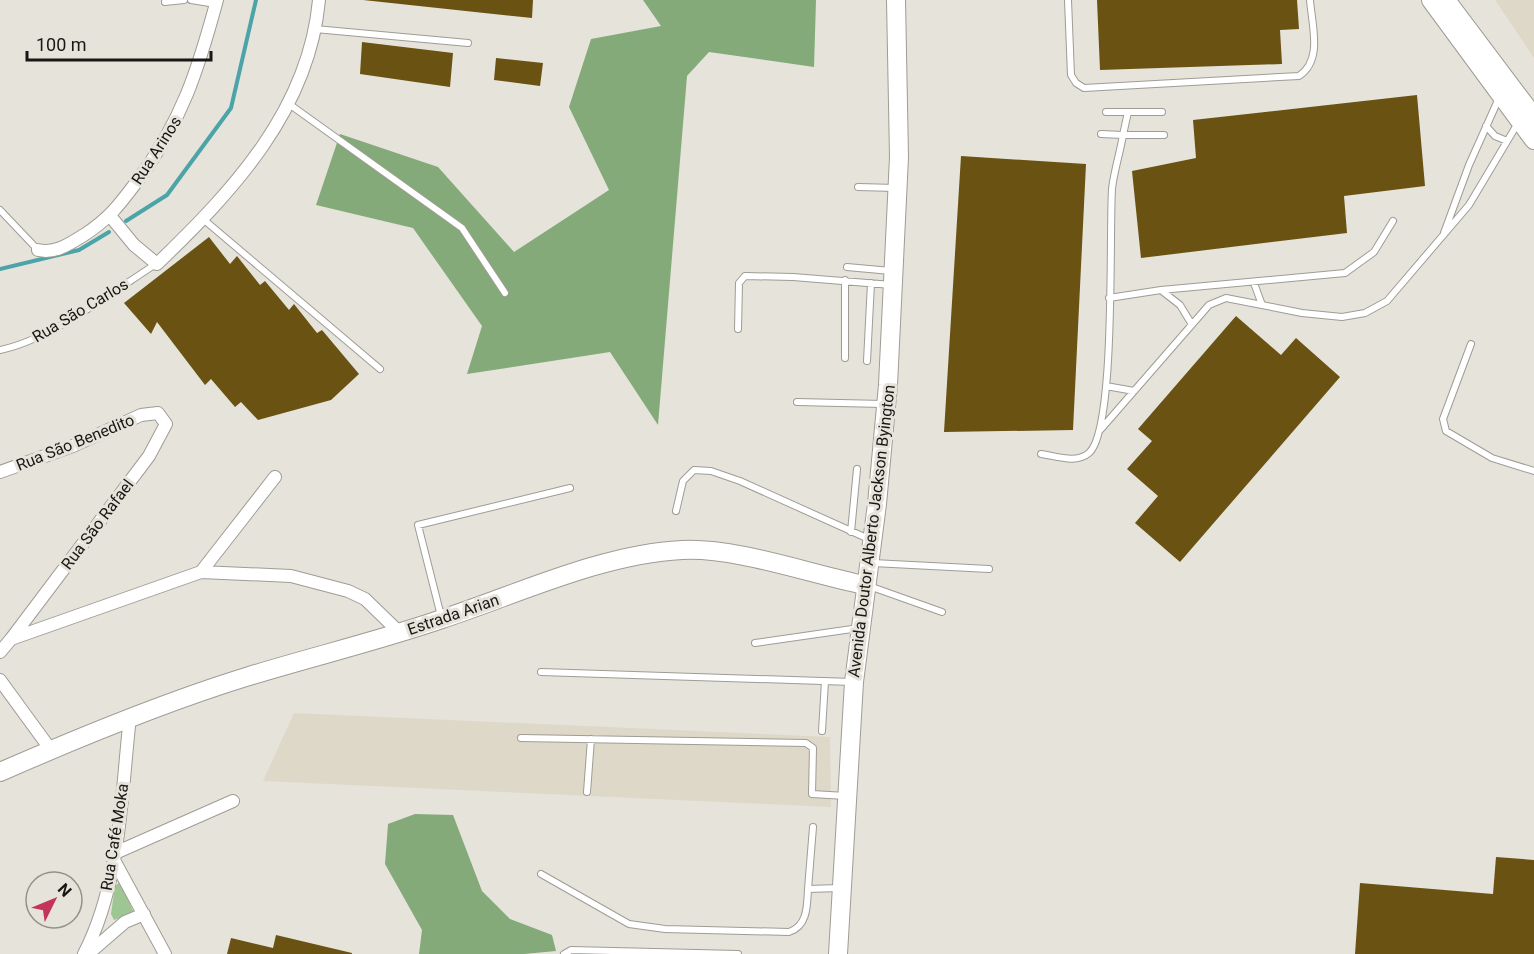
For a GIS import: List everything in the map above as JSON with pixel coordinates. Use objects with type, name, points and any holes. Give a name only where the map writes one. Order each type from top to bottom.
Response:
[{"type":"main road","name":"Avenida Doutor Alberto Jackson Byington","points":[[838,954],[854,682],[886,404],[894,278],[897,188],[896,0]]},
{"type":"main road","points":[[1431,0],[1500,94],[1527,118]]},
{"type":"main road","points":[[1446,0],[1527,118],[1534,140]]},
{"type":"main road","name":"Estrada Arian","points":[[0,772],[130,717],[247,676],[441,620],[540,584],[606,564],[650,554],[682,550],[716,551],[864,585]]},
{"type":"street","points":[[111,217],[134,245],[157,264],[204,219],[267,144],[289,104],[315,29],[319,0]]},
{"type":"street","name":"Rua Arinos","points":[[38,250],[49,253],[66,246],[111,217],[174,127],[189,94],[217,2]]},
{"type":"street","name":"Rua São Benedito","points":[[0,472],[74,446],[151,413]]},
{"type":"street","name":"Rua São Rafael","points":[[11,639],[158,443],[166,423],[164,417],[151,413]]},
{"type":"street","points":[[201,572],[275,477]]},
{"type":"street","points":[[0,652],[11,639],[201,572],[291,576],[348,591],[365,599],[399,632]]},
{"type":"street","points":[[0,680],[51,750]]},
{"type":"street","name":"Rua Café Moka","points":[[86,954],[98,920],[114,856],[130,717]]},
{"type":"street","points":[[165,954],[114,856],[233,801]]},
{"type":"street","name":"Rua Café Moka","points":[[86,954],[125,922],[144,914]]},
{"type":"lane","points":[[165,2],[184,0]]},
{"type":"lane","points":[[191,0],[217,2]]},
{"type":"lane","points":[[1068,0],[1071,75],[1076,83],[1084,88],[1299,76],[1308,69],[1314,55],[1310,0]]},
{"type":"lane","points":[[315,29],[468,43]]},
{"type":"lane","points":[[1443,237],[1500,94]]},
{"type":"lane","points":[[289,104],[462,228],[505,293]]},
{"type":"lane","points":[[1106,112],[1162,112]]},
{"type":"lane","points":[[1041,454],[1076,459],[1083,457],[1097,442],[1101,429],[1106,386],[1112,187],[1128,112]]},
{"type":"lane","points":[[1101,429],[1191,323],[1215,300],[1243,299],[1302,313],[1342,317],[1365,313],[1387,301],[1469,205],[1507,141],[1527,118]]},
{"type":"lane","points":[[1486,126],[1495,136],[1507,141]]},
{"type":"lane","points":[[1101,134],[1164,135]]},
{"type":"lane","points":[[858,187],[897,188]]},
{"type":"lane","points":[[0,210],[38,250]]},
{"type":"lane","points":[[204,219],[380,369]]},
{"type":"lane","points":[[1109,298],[1161,290],[1254,284],[1345,273],[1374,252],[1393,221]]},
{"type":"lane","name":"Rua São Carlos","points":[[0,350],[27,342],[52,329],[157,264]]},
{"type":"lane","points":[[847,267],[894,278]]},
{"type":"lane","points":[[738,329],[739,283],[743,277],[871,283],[894,278]]},
{"type":"lane","points":[[845,280],[845,358]]},
{"type":"lane","points":[[867,361],[871,283]]},
{"type":"lane","points":[[1254,284],[1262,304]]},
{"type":"lane","points":[[1161,290],[1180,305],[1191,323]]},
{"type":"lane","points":[[1470,344],[1443,419],[1446,431],[1492,458],[1534,471]]},
{"type":"lane","points":[[1106,386],[1134,391]]},
{"type":"lane","points":[[796,402],[886,404]]},
{"type":"lane","points":[[851,532],[857,469]]},
{"type":"lane","points":[[676,511],[683,481],[694,470],[711,471],[740,481],[872,540]]},
{"type":"lane","points":[[441,620],[418,525],[570,488]]},
{"type":"lane","points":[[868,563],[908,563],[989,569]]},
{"type":"lane","points":[[864,585],[942,612]]},
{"type":"lane","points":[[755,643],[860,627]]},
{"type":"lane","points":[[541,672],[854,682]]},
{"type":"lane","points":[[822,730],[825,681]]},
{"type":"lane","points":[[521,738],[809,744],[813,748],[811,792],[815,796],[847,796]]},
{"type":"lane","points":[[587,792],[591,739]]},
{"type":"lane","points":[[541,874],[629,924],[665,929],[789,932],[795,930],[804,917],[813,827]]},
{"type":"lane","points":[[808,889],[841,888]]},
{"type":"lane","points":[[564,954],[571,950],[738,954]]},
{"type":"shaded area","points":[[1495,0],[1534,0],[1534,58]]},
{"type":"shaded area","points":[[294,713],[830,737],[831,807],[263,781]]},
{"type":"green space","points":[[643,0],[816,0],[814,67],[709,52],[687,76],[658,425],[610,352],[467,374],[482,326],[413,228],[316,205],[340,134],[438,167],[514,252],[609,190],[569,107],[591,39],[661,26]]},
{"type":"green space","points":[[415,814],[453,815],[482,891],[510,919],[552,935],[556,951],[524,954],[419,954],[422,930],[385,864],[388,824]]},
{"type":"green space","points":[[120,882],[134,913],[114,920],[111,914],[115,886]]},
{"type":"building","points":[[363,0],[533,0],[532,18]]},
{"type":"building","points":[[1097,0],[1297,0],[1299,29],[1280,30],[1282,64],[1100,70]]},
{"type":"building","points":[[362,42],[453,53],[450,87],[360,74]]},
{"type":"building","points":[[496,58],[543,63],[540,86],[494,80]]},
{"type":"building","points":[[1417,95],[1425,186],[1344,196],[1347,233],[1141,258],[1132,171],[1196,158],[1193,120]]},
{"type":"building","points":[[961,156],[1086,164],[1073,430],[944,432]]},
{"type":"building","points":[[209,237],[230,264],[237,256],[260,285],[265,281],[289,310],[294,304],[317,333],[322,330],[359,374],[331,400],[258,420],[241,402],[235,407],[211,379],[205,385],[157,322],[151,334],[124,303]]},
{"type":"building","points":[[1236,316],[1281,355],[1296,338],[1340,377],[1180,562],[1135,523],[1158,496],[1127,469],[1152,441],[1138,429]]},
{"type":"building","points":[[1496,857],[1534,860],[1534,954],[1355,954],[1360,883],[1493,894]]},
{"type":"building","points":[[276,935],[352,954],[227,954],[231,938],[273,948]]},
{"type":"waterway","points":[[126,221],[167,195],[231,108],[256,0]]},
{"type":"waterway","points":[[0,269],[79,250],[109,232]]}]
